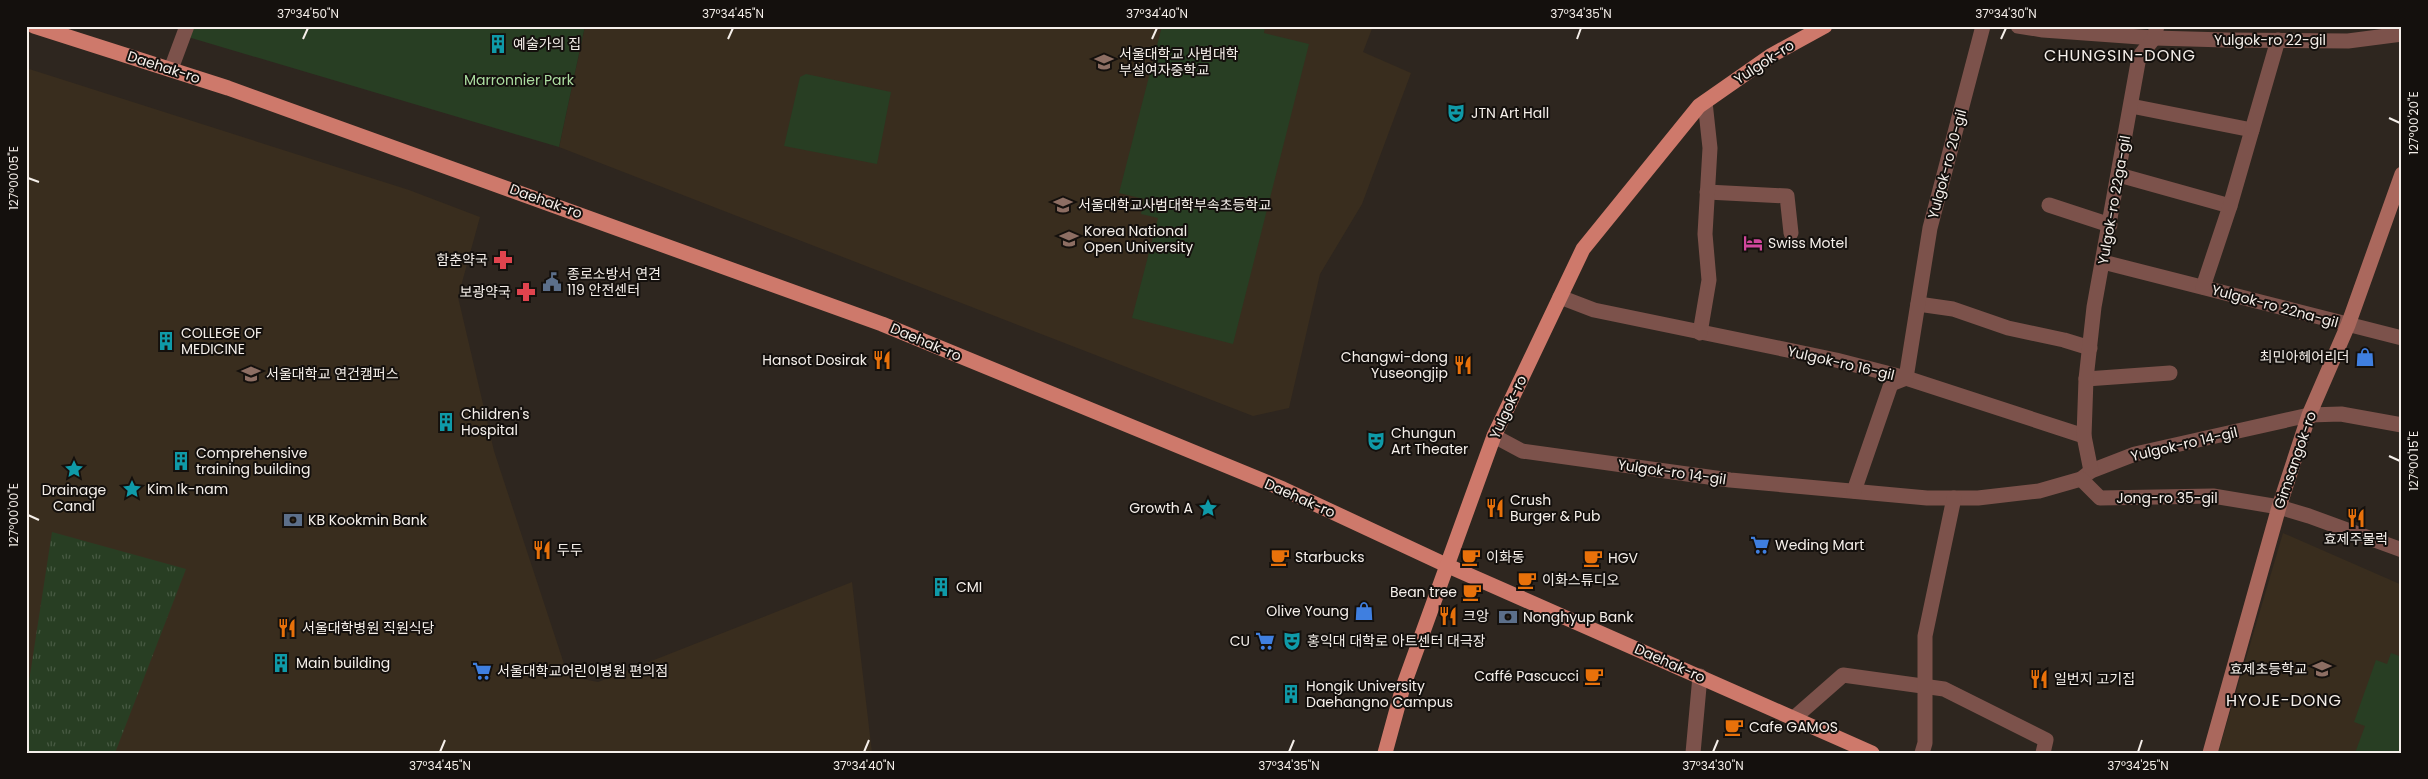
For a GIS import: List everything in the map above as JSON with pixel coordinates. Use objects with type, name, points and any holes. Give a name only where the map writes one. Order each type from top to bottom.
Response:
[{"type":"main road","name":"Daehak-ro","points":[[34,26],[171,69],[499,184],[882,324],[1283,489],[1446,565],[1872,753]]},
{"type":"main road","name":"Yulgok-ro","points":[[1385,753],[1403,687],[1494,436],[1583,249],[1699,106],[1772,55],[1821,27]]},
{"type":"street","points":[[171,69],[187,26]]},
{"type":"street","name":"Yulgok-ro 20-gil","points":[[1906,378],[1930,228],[1983,26]]},
{"type":"street","name":"Yulgok-ro 22-gil","points":[[2018,26],[2043,30],[2155,32],[2278,40],[2348,41],[2402,34]]},
{"type":"street","name":"Yulgok-ro 22ga-gil","points":[[2084,436],[2086,380],[2094,307],[2139,57],[2155,32]]},
{"type":"street","name":"Yulgok-ro 22na-gil","points":[[2203,287],[2230,206],[2278,40]]},
{"type":"street","points":[[1700,332],[1709,280],[1705,234],[1710,148],[1705,102]]},
{"type":"street","points":[[2131,106],[2252,130]]},
{"type":"street","name":"Gimsangok-ro","points":[[2210,753],[2278,506],[2309,415],[2348,325],[2402,174]]},
{"type":"street","points":[[2119,175],[2230,206]]},
{"type":"street","points":[[1707,192],[1788,196],[1791,233]]},
{"type":"street","points":[[2049,205],[2110,225]]},
{"type":"street","name":"Yulgok-ro 22na-gil","points":[[2103,262],[2402,338]]},
{"type":"street","name":"Yulgok-ro 16-gil","points":[[1560,297],[1594,310],[1836,360],[1906,378],[2084,436]]},
{"type":"street","points":[[1918,304],[1953,309],[2008,328],[2064,340],[2090,348]]},
{"type":"street","points":[[2086,380],[2170,373]]},
{"type":"street","points":[[1854,491],[1891,384],[1906,378]]},
{"type":"street","name":"Yulgok-ro 14-gil","points":[[1494,436],[1522,451],[1730,480],[1854,491],[1978,498],[2039,491],[2086,475],[2135,454],[2309,415],[2341,414],[2402,426]]},
{"type":"street","points":[[2084,436],[2086,475]]},
{"type":"street","name":"Jong-ro 35-gil","points":[[2086,475],[2100,498],[2213,496],[2278,506],[2402,550]]},
{"type":"street","points":[[1922,753],[1925,743],[1925,636],[1954,498]]},
{"type":"street","points":[[1794,718],[1843,675],[1925,686],[1944,689],[2046,740],[2043,753]]},
{"type":"street","points":[[1693,753],[1700,676]]},
{"type":"shaded area","name":"Korea National Open University","points":[[585,26],[1373,26],[1363,52],[1411,73],[1362,204],[1320,274],[1289,408],[1253,416],[559,147]]},
{"type":"shaded area","name":"서울대학교 연건캠퍼스","points":[[26,68],[409,190],[480,217],[458,297],[494,451],[568,676],[598,682],[852,582],[872,753],[26,753]]},
{"type":"shaded area","name":"효제초등학교","points":[[2283,533],[2402,585],[2402,753],[2218,753]]},
{"type":"green space","name":"Marronnier Park","points":[[193,26],[585,26],[559,147],[188,37]]},
{"type":"green space","points":[[1162,26],[1265,26],[1264,33],[1309,44],[1233,344],[1132,318],[1158,218],[1141,214],[1144,199],[1119,193]]},
{"type":"green space","points":[[806,74],[891,92],[877,164],[784,146],[800,77]]},
{"type":"green space","points":[[52,532],[186,569],[115,753],[26,753],[26,701]]},
{"type":"green space","points":[[2391,653],[2402,657],[2402,753],[2355,753],[2365,726],[2354,722],[2376,660],[2387,664]]},
{"type":"place","name":"예술가의 집","points":[[498,44]]},
{"type":"place","name":"서울대학교 사범대학 부설여자중학교","points":[[1104,62]]},
{"type":"place","name":"JTN Art Hall","points":[[1456,113]]},
{"type":"place","name":"서울대학교사범대학부속초등학교","points":[[1063,205]]},
{"type":"place","name":"Korea National Open University","points":[[1069,239]]},
{"type":"place","name":"Swiss Motel","points":[[1753,243]]},
{"type":"place","name":"함춘약국","points":[[503,260]]},
{"type":"place","name":"종로소방서 연견 119 안전센터","points":[[552,282]]},
{"type":"place","name":"보광약국","points":[[526,292]]},
{"type":"place","name":"COLLEGE OF MEDICINE","points":[[166,341]]},
{"type":"place","name":"최민아헤어리더","points":[[2365,357]]},
{"type":"place","name":"Hansot Dosirak","points":[[882,360]]},
{"type":"place","name":"Changwi-dong Yuseongjip","points":[[1463,365]]},
{"type":"place","name":"서울대학교 연건캠퍼스","points":[[251,374]]},
{"type":"place","name":"Children's Hospital","points":[[446,422]]},
{"type":"place","name":"Chungun Art Theater","points":[[1376,441]]},
{"type":"place","name":"Comprehensive training building","points":[[181,461]]},
{"type":"place","name":"Drainage Canal","points":[[74,469]]},
{"type":"place","name":"Kim Ik-nam","points":[[132,489]]},
{"type":"place","name":"Growth A","points":[[1208,508]]},
{"type":"place","name":"Crush Burger & Pub","points":[[1495,508]]},
{"type":"place","name":"효제주물럭","points":[[2356,518]]},
{"type":"place","name":"KB Kookmin Bank","points":[[293,520]]},
{"type":"place","name":"Weding Mart","points":[[1760,545]]},
{"type":"place","name":"두두","points":[[542,550]]},
{"type":"place","name":"Starbucks","points":[[1280,557]]},
{"type":"place","name":"이화동","points":[[1471,557]]},
{"type":"place","name":"HGV","points":[[1593,558]]},
{"type":"place","name":"이화스튜디오","points":[[1527,580]]},
{"type":"place","name":"CMI","points":[[941,587]]},
{"type":"place","name":"Bean tree","points":[[1472,592]]},
{"type":"place","name":"Olive Young","points":[[1364,611]]},
{"type":"place","name":"크앙","points":[[1448,616]]},
{"type":"place","name":"Nonghyup Bank","points":[[1508,617]]},
{"type":"place","name":"서울대학병원 직원식당","points":[[287,628]]},
{"type":"place","name":"CU","points":[[1265,641]]},
{"type":"place","name":"홍익대 대학로 아트센터 대극장","points":[[1292,641]]},
{"type":"place","name":"Main building","points":[[281,663]]},
{"type":"place","name":"효제초등학교","points":[[2322,669]]},
{"type":"place","name":"서울대학교어린이병원 편의점","points":[[482,671]]},
{"type":"place","name":"Caffé Pascucci","points":[[1594,676]]},
{"type":"place","name":"일번지 고기집","points":[[2039,679]]},
{"type":"place","name":"Hongik University Daehangno Campus","points":[[1291,694]]},
{"type":"place","name":"Cafe GAMOS","points":[[1734,727]]},
{"type":"district","name":"CHUNGSIN-DONG","points":[[2120,55]]},
{"type":"district","name":"HYOJE-DONG","points":[[2284,700]]}]
